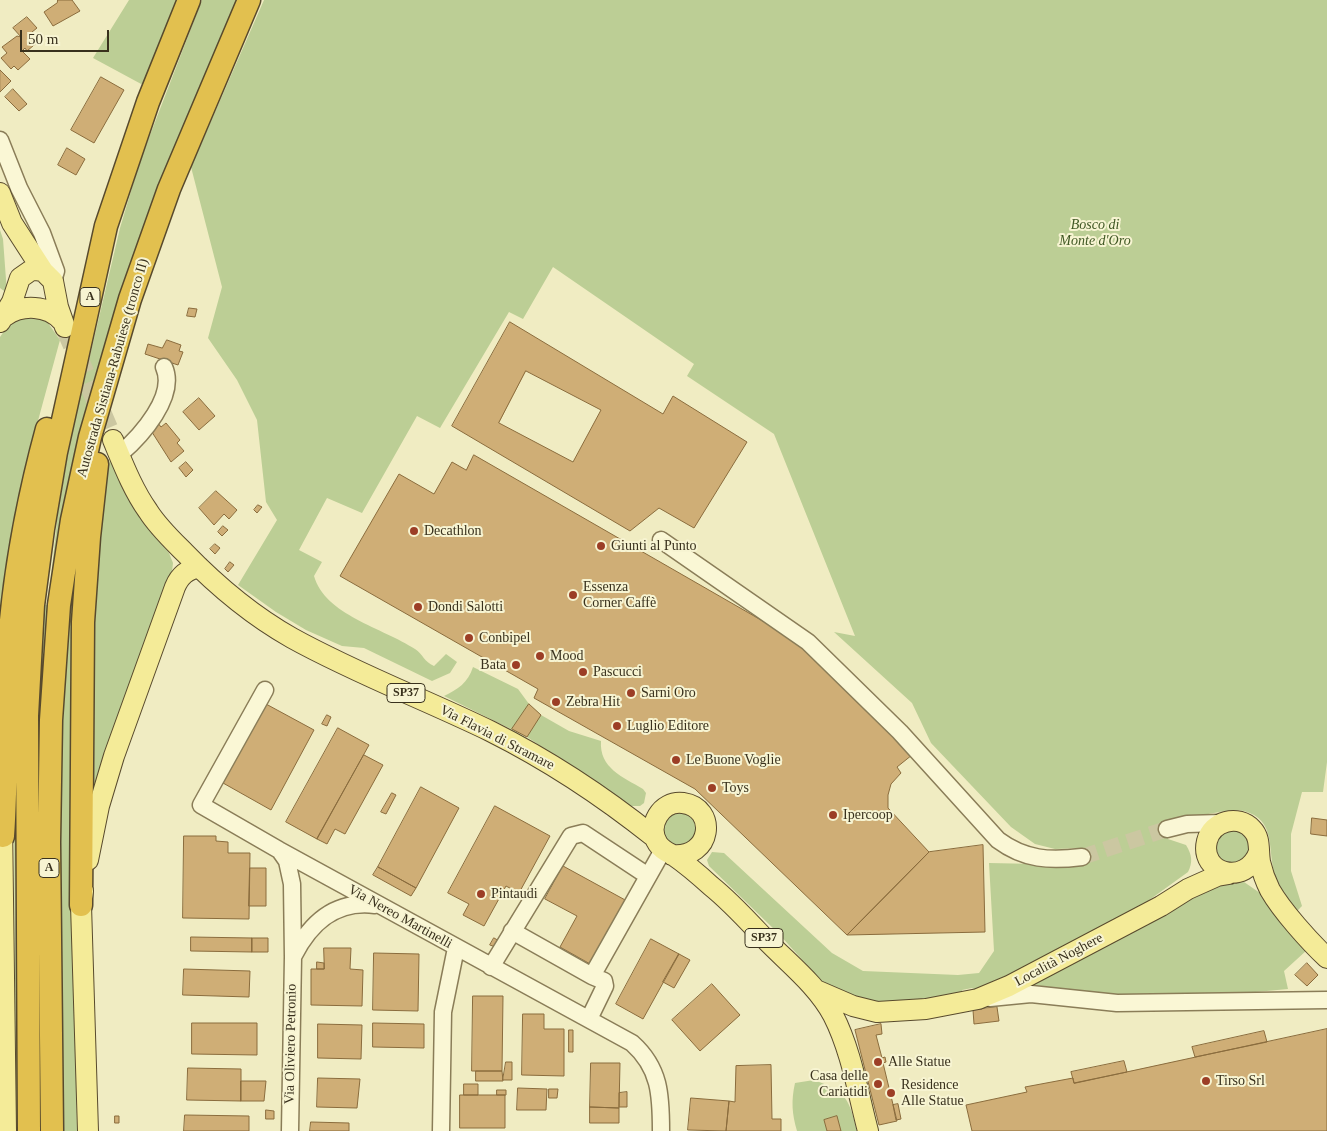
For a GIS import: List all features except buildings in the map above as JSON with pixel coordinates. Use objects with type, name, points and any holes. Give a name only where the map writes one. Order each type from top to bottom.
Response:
[{"type":"highway","name":"A","points":[[29,1131],[27,716],[33,605],[56,452],[106,226],[148,102],[189,0]]},
{"type":"highway","name":"Autostrada Sistiana-Rabuiese (tronco II)","points":[[52,1131],[48,811],[51,720],[59,605],[74,510],[90,437],[110,374],[130,300],[169,189],[249,0]]},
{"type":"highway","points":[[3,836],[10,631],[21,547],[36,469],[72,336],[97,268]]},
{"type":"highway","points":[[81,905],[84,613],[89,537],[110,374]]},
{"type":"main road","points":[[0,194],[12,224],[50,282],[64,324],[56,314],[19,301],[12,224]]},
{"type":"main road","points":[[2,319],[18,283],[30,271],[50,282]]},
{"type":"main road","points":[[2,319],[16,310],[47,306],[50,282]]},
{"type":"main road","name":"Via Flavia di Stramare","points":[[116,447],[147,511],[199,567],[228,592],[290,637],[490,731],[536,756],[619,809],[711,886],[816,990],[833,1014],[842,1037],[868,1131]]},
{"type":"main road","points":[[88,1131],[81,905],[91,842],[114,756],[175,587],[179,578],[188,570],[199,567]]},
{"type":"main road","points":[[0,795],[3,836],[6,1131]]},
{"type":"main road","name":"Via Flavia di Stramare","points":[[619,809],[641,814],[659,813],[676,803],[691,805],[698,810],[704,817],[706,834],[697,849],[700,866],[711,886]]},
{"type":"main road","points":[[659,813],[653,829],[663,847],[690,854],[697,849]]},
{"type":"main road","points":[[1188,889],[1201,872],[1210,834],[1220,823],[1237,821],[1245,823],[1257,836],[1259,852],[1271,891],[1327,958]]},
{"type":"main road","points":[[1207,852],[1216,868],[1234,873],[1271,891]]},
{"type":"main road","points":[[1234,873],[1251,866],[1259,852]]},
{"type":"main road","name":"Località Noghere","points":[[816,990],[853,1006],[877,1012],[926,1009],[978,999],[1009,986],[1161,906],[1188,889],[1217,876],[1234,873]]},
{"type":"main road","name":"Località Noghere","points":[[842,1037],[849,1028],[877,1012]]},
{"type":"street","points":[[0,140],[19,188],[42,233],[56,271],[50,282]]},
{"type":"street","points":[[116,447],[132,444],[152,418],[166,393],[169,377],[164,367]]},
{"type":"street","points":[[661,540],[808,642],[900,732],[998,840],[1014,851],[1032,856],[1056,859],[1082,857]]},
{"type":"street","name":"Via Nereo Martinelli","points":[[265,690],[201,805],[456,948],[632,1043],[651,1064],[660,1087],[661,1131]]},
{"type":"street","points":[[1207,852],[1197,837],[1188,830],[1171,828],[1187,824],[1220,823]]},
{"type":"street","points":[[491,967],[571,836],[582,833],[648,876]]},
{"type":"street","points":[[592,976],[663,847]]},
{"type":"street","name":"Via Oliviero Petronio","points":[[279,850],[291,871],[293,957],[290,1131]]},
{"type":"street","points":[[293,957],[311,928],[328,913],[346,905],[381,906]]},
{"type":"street","points":[[512,931],[604,981],[605,986],[589,1019]]},
{"type":"street","points":[[441,1131],[443,1012],[456,948]]},
{"type":"street","points":[[978,999],[1031,994],[1118,1003],[1327,1000]]},
{"type":"green space","points":[[129,0],[180,0],[143,85],[93,58]]},
{"type":"green space","points":[[202,0],[239,0],[145,229],[59,605],[75,605],[73,896],[77,1131],[16,1131],[14,827],[23,605],[48,605],[58,512],[70,441],[120,228],[140,161]]},
{"type":"green space","name":"Bosco di Monte d'Oro","points":[[264,0],[1327,0],[1327,762],[1323,792],[1302,792],[1291,834],[1291,871],[1302,906],[1297,911],[1277,880],[1269,837],[1262,821],[1244,811],[1218,812],[1168,822],[1168,839],[1186,845],[1190,852],[1191,865],[1188,872],[1134,911],[979,992],[972,988],[962,990],[963,995],[877,1007],[825,985],[778,933],[709,866],[707,860],[712,852],[724,853],[832,953],[863,971],[958,975],[979,973],[994,951],[989,863],[1084,865],[1081,848],[1055,849],[1035,844],[1011,827],[931,743],[912,703],[834,632],[855,636],[774,434],[687,376],[694,364],[553,267],[523,319],[509,312],[440,428],[417,416],[362,513],[327,498],[299,550],[322,562],[314,576],[320,589],[342,611],[402,641],[415,649],[434,666],[446,654],[457,662],[450,673],[432,681],[364,648],[342,646],[306,630],[276,612],[238,585],[277,520],[266,502],[257,420],[237,380],[208,338],[222,287],[191,167]]},
{"type":"green space","points":[[0,230],[3,239],[7,293],[0,288]]},
{"type":"green space","points":[[23,314],[46,320],[60,340],[36,428],[0,661],[0,337],[9,324]]},
{"type":"green space","points":[[111,453],[132,505],[169,553],[173,563],[171,580],[91,805],[95,544]]},
{"type":"green space","points":[[473,667],[518,689],[529,704],[541,715],[569,731],[601,741],[601,750],[608,765],[620,776],[643,789],[646,793],[644,803],[640,806],[631,806],[527,737],[444,696],[462,685]]},
{"type":"green space","points":[[680,812],[692,817],[697,829],[692,841],[680,846],[668,841],[663,829],[668,817]]},
{"type":"green space","points":[[1233,830],[1245,835],[1250,847],[1245,859],[1233,864],[1221,859],[1216,847],[1221,835]]},
{"type":"green space","points":[[1244,882],[1260,893],[1307,950],[1284,971],[1288,989],[1213,996],[1130,997],[1017,989],[1213,887]]},
{"type":"green space","points":[[814,1080],[834,1089],[845,1098],[852,1111],[857,1131],[797,1131],[793,1107],[795,1083]]},
{"type":"tunnel","points":[[65,327],[113,440]]},
{"type":"tunnel","points":[[1082,857],[1167,829]]},
{"type":"place","name":"Decathlon","points":[[414,531]]},
{"type":"place","name":"Giunti al Punto","points":[[601,546]]},
{"type":"place","name":"Essenza Corner Caffè","points":[[573,595]]},
{"type":"place","name":"Dondi Salotti","points":[[418,607]]},
{"type":"place","name":"Conbipel","points":[[469,638]]},
{"type":"place","name":"Mood","points":[[540,656]]},
{"type":"place","name":"Bata","points":[[516,665]]},
{"type":"place","name":"Pascucci","points":[[583,672]]},
{"type":"place","name":"Sarni Oro","points":[[631,693]]},
{"type":"place","name":"Zebra Hit","points":[[556,702]]},
{"type":"place","name":"Luglio Editore","points":[[617,726]]},
{"type":"place","name":"Le Buone Voglie","points":[[676,760]]},
{"type":"place","name":"Toys","points":[[712,788]]},
{"type":"place","name":"Ipercoop","points":[[833,815]]},
{"type":"place","name":"Pintaudi","points":[[481,894]]},
{"type":"place","name":"Alle Statue","points":[[878,1062]]},
{"type":"place","name":"Tirso Srl","points":[[1206,1081]]},
{"type":"place","name":"Casa delle Cariatidi","points":[[878,1084]]},
{"type":"place","name":"Residence Alle Statue","points":[[891,1093]]}]
